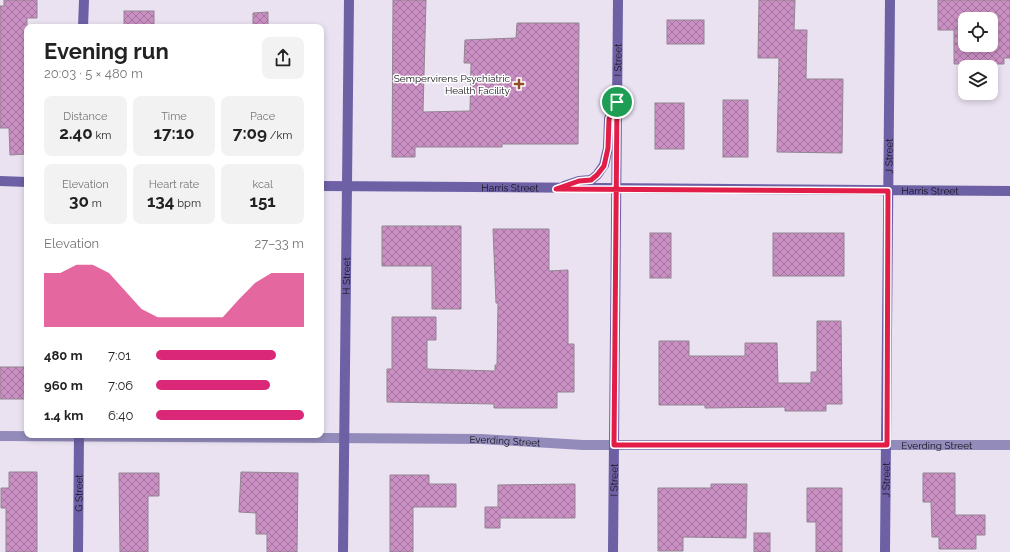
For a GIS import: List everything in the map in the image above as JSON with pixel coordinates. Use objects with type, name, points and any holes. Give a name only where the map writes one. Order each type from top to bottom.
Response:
[{"type":"main road","points":[[83,24],[84,0]]},
{"type":"main road","name":"H Street","points":[[344,552],[343,438],[348,186],[349,0]]},
{"type":"main road","name":"I Street","points":[[613,552],[618,0]]},
{"type":"main road","name":"J Street","points":[[885,552],[890,0]]},
{"type":"main road","points":[[556,189],[579,181],[591,180],[604,166],[608,148],[609,119],[617,102]]},
{"type":"main road","points":[[0,181],[24,182]]},
{"type":"main road","name":"Harris Street","points":[[324,186],[556,189],[1010,191]]},
{"type":"main road","name":"G Street","points":[[78,552],[79,438]]},
{"type":"street","name":"Everding Street","points":[[0,436],[24,436]]},
{"type":"street","name":"Everding Street","points":[[324,438],[481,439],[582,445],[1010,445]]},
{"type":"building","points":[[4,0],[37,0],[37,18],[27,18],[27,24],[24,24],[24,154],[10,155],[9,128],[0,128],[0,6],[4,6]]},
{"type":"building","points":[[393,0],[426,0],[423,112],[470,111],[471,63],[464,63],[465,40],[516,38],[517,23],[579,23],[578,144],[502,144],[502,147],[415,147],[415,157],[392,157]]},
{"type":"building","points":[[759,0],[795,0],[794,30],[807,30],[806,79],[843,79],[842,153],[777,152],[779,58],[758,58]]},
{"type":"building","points":[[938,0],[1010,0],[1010,58],[1004,58],[1004,64],[998,64],[998,60],[958,60],[958,64],[954,64],[954,30],[938,30]]},
{"type":"building","points":[[124,11],[154,11],[154,24],[124,24]]},
{"type":"building","points":[[268,12],[268,24],[253,24],[253,13]]},
{"type":"building","points":[[667,20],[704,20],[704,44],[667,44]]},
{"type":"building","points":[[723,100],[748,100],[748,157],[723,157]]},
{"type":"building","points":[[655,103],[684,103],[684,149],[655,149]]},
{"type":"building","points":[[382,226],[461,226],[461,309],[432,309],[432,266],[382,266]]},
{"type":"building","points":[[493,229],[549,229],[549,271],[568,270],[568,344],[574,344],[574,392],[557,392],[557,408],[494,408],[494,404],[387,402],[387,369],[392,369],[392,317],[436,317],[436,340],[427,340],[427,369],[495,371],[495,365],[497,365],[498,303],[496,303]]},
{"type":"building","points":[[650,233],[671,233],[671,278],[650,278]]},
{"type":"building","points":[[773,233],[844,233],[844,276],[773,276]]},
{"type":"building","points":[[817,321],[841,321],[842,404],[826,404],[826,411],[785,411],[785,407],[705,408],[705,405],[659,405],[659,341],[689,341],[689,356],[745,356],[745,343],[777,343],[778,383],[811,383],[811,372],[817,372]]},
{"type":"building","points":[[0,367],[24,367],[24,399],[0,399]]},
{"type":"building","points":[[9,472],[37,472],[37,552],[6,552],[6,508],[1,508],[1,488],[9,488]]},
{"type":"building","points":[[241,472],[298,473],[297,552],[267,552],[267,534],[256,534],[256,513],[239,512]]},
{"type":"building","points":[[119,473],[159,473],[159,496],[148,496],[148,552],[120,552]]},
{"type":"building","points":[[923,473],[955,473],[955,515],[985,515],[985,535],[976,535],[976,549],[939,549],[939,537],[932,537],[931,502],[923,502]]},
{"type":"building","points":[[390,475],[429,475],[429,484],[456,484],[456,507],[413,507],[413,552],[390,552]]},
{"type":"building","points":[[575,484],[575,518],[500,518],[500,528],[485,528],[485,507],[498,507],[498,485]]},
{"type":"building","points":[[711,484],[747,484],[746,538],[683,537],[683,551],[658,551],[658,488],[711,488]]},
{"type":"building","points":[[807,488],[842,488],[842,552],[816,552],[816,522],[807,522]]},
{"type":"building","points":[[754,533],[770,533],[770,552],[754,552]]},
{"type":"place","name":"Sempervirens Psychiatric Health Facility","points":[[519,84]]},
{"type":"route","points":[[617,102],[609,119],[608,148],[604,166],[591,180],[579,181],[556,189],[616,189],[888,191],[887,445],[614,445],[616,189],[617,102]]}]
